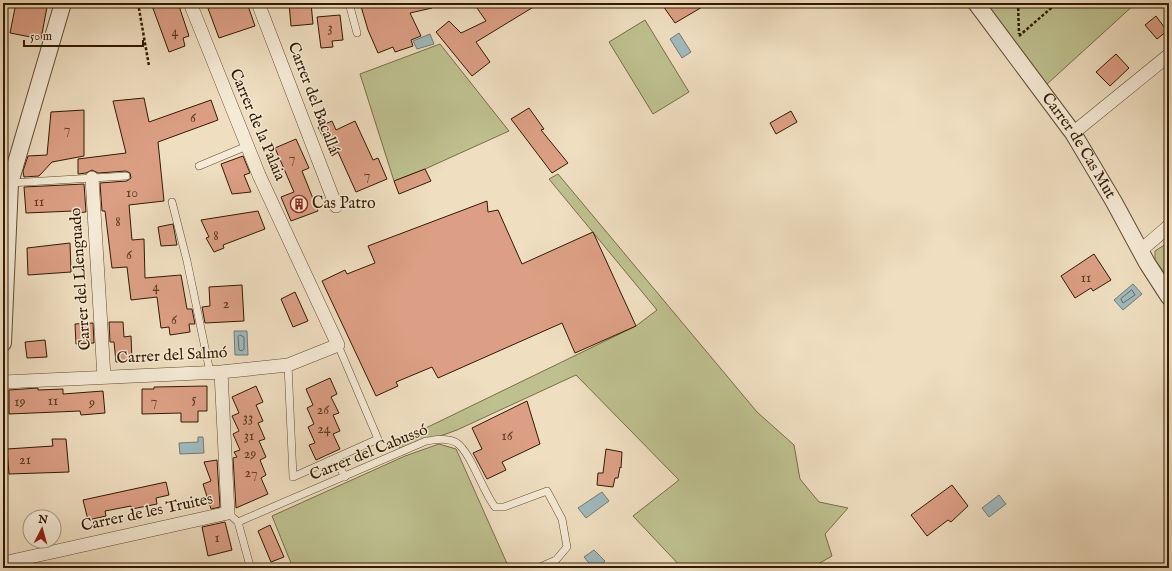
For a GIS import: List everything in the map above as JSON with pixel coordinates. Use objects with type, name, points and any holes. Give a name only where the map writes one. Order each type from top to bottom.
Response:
[{"type":"street","points":[[3,343],[6,183],[63,3]]},
{"type":"street","name":"Carrer de la Palaia","points":[[190,3],[271,202],[338,345]]},
{"type":"street","name":"Carrer del Bacallá","points":[[258,3],[336,206]]},
{"type":"street","name":"Carrer de Cas Mut","points":[[976,3],[1013,41],[1073,134],[1107,190],[1140,251],[1169,297]]},
{"type":"street","points":[[1073,134],[1169,55]]},
{"type":"street","name":"Carrer del Llenguado","points":[[92,178],[104,376]]},
{"type":"street","points":[[1140,251],[1169,226]]},
{"type":"street","name":"Carrer del Salmó","points":[[3,382],[104,376],[215,372],[288,365],[338,345]]},
{"type":"street","points":[[215,372],[233,518]]},
{"type":"street","name":"Carrer de les Truites","points":[[3,563],[233,518]]},
{"type":"lane","points":[[350,3],[358,33]]},
{"type":"lane","points":[[199,166],[247,146]]},
{"type":"lane","points":[[6,183],[126,176]]},
{"type":"lane","points":[[172,202],[215,372]]},
{"type":"lane","points":[[288,365],[293,477],[378,439],[338,345]]},
{"type":"lane","name":"Carrer del Cabussó","points":[[233,518],[344,477],[426,441],[444,439],[457,443],[465,452],[488,499],[495,507],[504,507],[547,491],[562,519],[567,547],[556,560],[538,568]]},
{"type":"lane","points":[[335,458],[344,477]]},
{"type":"lane","points":[[233,518],[250,566]]},
{"type":"path","points":[[138,3],[149,66]]},
{"type":"path","points":[[1013,41],[1018,3]]},
{"type":"path","points":[[1013,41],[1057,3]]},
{"type":"green space","points":[[986,3],[1136,3],[1046,85]]},
{"type":"green space","points":[[645,20],[689,92],[653,114],[609,42]]},
{"type":"green space","points":[[440,44],[509,131],[425,169],[394,181],[360,74]]},
{"type":"green space","points":[[558,174],[757,412],[794,445],[800,479],[819,502],[848,508],[825,534],[832,556],[811,568],[682,568],[633,516],[679,480],[576,375],[457,430],[401,450],[397,442],[636,326],[657,310],[549,179]]},
{"type":"green space","points":[[1169,242],[1169,279],[1155,260],[1155,251]]},
{"type":"green space","points":[[439,444],[456,449],[509,568],[293,568],[272,516],[405,456]]},
{"type":"water","points":[[679,33],[691,52],[682,58],[670,39]]},
{"type":"water","points":[[430,34],[434,44],[417,49],[413,41]]},
{"type":"water","points":[[1133,284],[1142,294],[1123,310],[1114,300]]},
{"type":"water","points":[[234,331],[247,331],[248,355],[235,355]]},
{"type":"water","points":[[198,437],[203,437],[204,453],[180,454],[179,443],[198,442]]},
{"type":"water","points":[[602,492],[609,501],[586,518],[578,508]]},
{"type":"water","points":[[999,495],[1006,504],[989,517],[982,508]]},
{"type":"water","points":[[594,550],[605,561],[597,568],[593,568],[584,557]]},
{"type":"building","points":[[16,3],[26,3],[47,7],[41,39],[10,33]]},
{"type":"building","points":[[151,3],[178,3],[189,36],[183,38],[185,46],[169,52]]},
{"type":"building","points":[[206,3],[247,3],[255,26],[219,38]]},
{"type":"building","points":[[289,3],[311,3],[313,24],[291,26]]},
{"type":"building","points":[[360,3],[432,3],[432,8],[410,13],[421,36],[411,40],[413,46],[395,52],[393,47],[378,53],[368,30]]},
{"type":"building","points":[[484,3],[540,3],[476,42],[490,62],[472,76],[436,32],[449,21],[461,33],[486,21],[477,8]]},
{"type":"building","points":[[661,3],[709,3],[675,23]]},
{"type":"building","points":[[340,15],[343,40],[332,41],[333,47],[321,48],[317,17]]},
{"type":"building","points":[[1156,16],[1167,31],[1157,39],[1145,25]]},
{"type":"building","points":[[1116,54],[1129,68],[1110,86],[1096,72]]},
{"type":"building","points":[[144,98],[149,122],[211,100],[218,120],[158,142],[164,201],[129,205],[132,240],[144,239],[145,278],[181,275],[187,309],[192,309],[195,324],[189,324],[190,332],[170,335],[169,327],[161,328],[157,297],[131,300],[127,267],[112,268],[105,211],[102,211],[100,183],[127,181],[131,178],[130,173],[126,171],[98,173],[92,170],[86,173],[78,174],[78,159],[126,153],[113,101]]},
{"type":"building","points":[[529,108],[544,129],[541,130],[568,163],[552,173],[511,119]]},
{"type":"building","points":[[84,110],[84,156],[52,162],[39,176],[24,177],[23,171],[28,156],[47,155],[51,112]]},
{"type":"building","points":[[791,111],[797,122],[776,134],[770,123]]},
{"type":"building","points":[[332,121],[336,130],[355,121],[373,160],[378,158],[387,179],[356,192],[338,152],[332,156],[318,127]]},
{"type":"building","points":[[296,139],[309,168],[302,171],[318,211],[291,221],[281,197],[294,192],[275,148]]},
{"type":"building","points":[[243,156],[250,173],[244,175],[251,192],[232,194],[221,164]]},
{"type":"building","points":[[425,169],[431,181],[399,194],[394,181]]},
{"type":"building","points":[[84,184],[86,212],[74,213],[73,211],[26,213],[24,187]]},
{"type":"building","points":[[487,201],[488,212],[498,210],[522,264],[593,232],[636,326],[575,353],[562,323],[438,378],[432,367],[396,382],[398,386],[376,396],[322,281],[345,270],[347,274],[375,263],[368,246]]},
{"type":"building","points":[[258,211],[265,229],[223,245],[224,248],[214,252],[206,238],[209,237],[201,220]]},
{"type":"building","points":[[173,224],[177,245],[161,246],[158,227]]},
{"type":"building","points":[[70,243],[71,272],[28,275],[27,248]]},
{"type":"building","points":[[1094,254],[1111,280],[1093,291],[1091,288],[1075,298],[1061,276]]},
{"type":"building","points":[[242,285],[244,321],[205,323],[202,307],[210,306],[209,287]]},
{"type":"building","points":[[295,292],[308,321],[293,327],[281,299]]},
{"type":"building","points":[[109,322],[123,322],[124,337],[131,336],[132,361],[116,362],[114,342],[110,342]]},
{"type":"building","points":[[93,323],[94,343],[76,344],[75,324]]},
{"type":"building","points":[[45,340],[47,357],[27,358],[25,342]]},
{"type":"building","points":[[330,378],[337,394],[331,397],[339,413],[333,415],[340,431],[333,434],[340,449],[316,460],[309,445],[315,443],[308,427],[314,424],[307,408],[313,405],[306,389]]},
{"type":"building","points":[[207,386],[207,411],[198,411],[198,422],[181,422],[181,413],[142,414],[142,389],[154,389],[154,387]]},
{"type":"building","points":[[256,386],[263,402],[256,405],[263,421],[258,423],[265,439],[259,441],[266,457],[260,460],[266,475],[261,478],[268,494],[236,508],[233,458],[237,457],[234,452],[240,450],[233,434],[239,431],[232,416],[239,413],[232,397]]},
{"type":"building","points":[[38,388],[38,390],[63,389],[63,394],[103,391],[105,413],[81,415],[80,411],[9,414],[9,390]]},
{"type":"building","points":[[527,401],[540,444],[502,462],[506,470],[487,479],[473,453],[482,449],[472,428]]},
{"type":"building","points":[[52,439],[66,439],[69,472],[9,474],[7,449],[53,446]]},
{"type":"building","points":[[606,449],[622,452],[621,468],[620,467],[618,478],[615,478],[613,487],[597,485],[598,473],[603,473]]},
{"type":"building","points":[[217,460],[220,507],[211,509],[203,484],[211,481],[204,462]]},
{"type":"building","points":[[166,482],[169,495],[156,498],[157,504],[132,509],[131,506],[105,511],[106,516],[88,520],[83,500]]},
{"type":"building","points":[[952,485],[968,506],[951,522],[948,520],[927,536],[911,515]]},
{"type":"building","points":[[225,522],[232,550],[208,556],[202,527]]},
{"type":"building","points":[[270,525],[284,557],[271,562],[258,531]]},
{"type":"place","name":"Cas Patro","points":[[299,204]]}]
